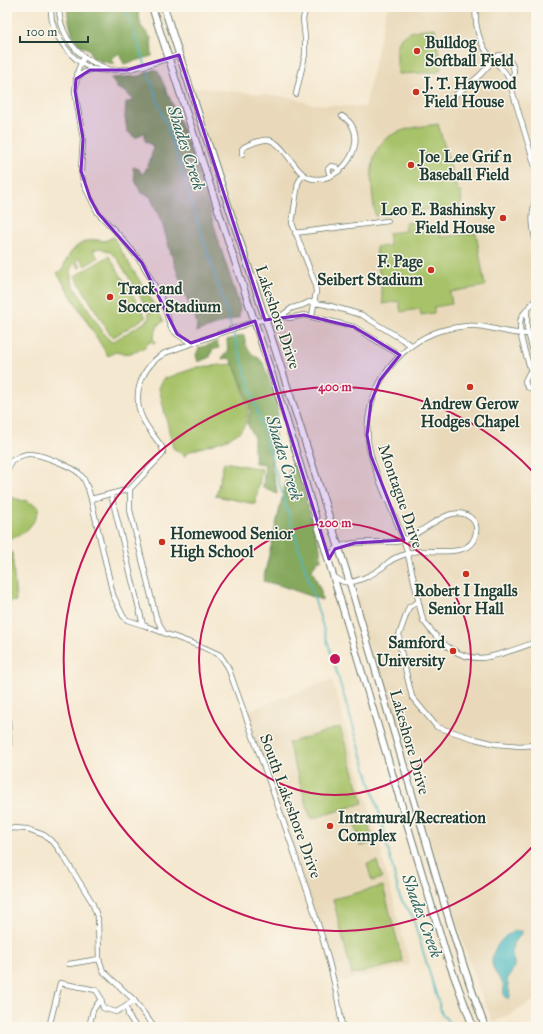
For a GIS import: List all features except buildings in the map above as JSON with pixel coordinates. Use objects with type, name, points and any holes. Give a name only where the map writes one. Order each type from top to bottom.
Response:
[{"type":"main road","name":"Lakeshore Drive","points":[[152,7],[170,58],[329,559],[446,954],[473,1027]]},
{"type":"main road","name":"Lakeshore Drive","points":[[164,7],[265,320],[288,386],[349,582],[439,887],[485,1027]]},
{"type":"main road","points":[[460,992],[471,988]]},
{"type":"street","points":[[50,7],[52,25],[61,42],[81,63],[94,69],[104,71],[126,70],[179,55]]},
{"type":"street","points":[[59,7],[60,23],[67,38],[84,57],[111,70]]},
{"type":"street","points":[[296,94],[305,55],[303,19],[306,7]]},
{"type":"street","points":[[476,7],[475,22],[482,44],[493,60],[504,70],[509,81],[536,170]]},
{"type":"street","points":[[530,7],[536,16]]},
{"type":"street","points":[[61,42],[67,38]]},
{"type":"street","points":[[440,106],[484,72],[499,55],[502,55],[513,66],[514,73],[509,81]]},
{"type":"street","points":[[84,57],[76,79],[75,91],[83,138],[81,171],[84,185],[98,213],[120,236],[142,263],[161,297],[172,328],[177,334],[193,343]]},
{"type":"street","points":[[76,79],[87,71],[94,69]]},
{"type":"street","points":[[242,154],[242,149],[244,147],[266,140],[273,142],[282,149],[303,174],[316,180],[323,179],[339,171],[352,153],[355,144],[352,124],[342,116]]},
{"type":"street","points":[[330,176],[328,169],[331,166],[339,171]]},
{"type":"street","points":[[303,174],[298,183],[292,210],[292,223],[315,283],[316,292],[312,316]]},
{"type":"street","points":[[536,199],[532,211],[532,221],[536,244]]},
{"type":"street","points":[[295,233],[388,221]]},
{"type":"street","points":[[536,299],[528,311],[522,316],[521,320],[521,334],[534,372],[526,378],[525,385],[528,389],[536,390]]},
{"type":"street","points":[[91,499],[130,489],[162,455],[162,446],[141,416],[138,404],[138,392],[143,374],[159,356],[254,321],[281,316],[292,308],[309,302],[315,302],[362,316],[411,345]]},
{"type":"street","points":[[303,305],[304,315]]},
{"type":"street","points":[[528,311],[526,321],[536,363]]},
{"type":"street","points":[[281,316],[290,318],[304,315],[312,316],[357,328],[400,355]]},
{"type":"street","name":"Montague Drive","points":[[536,334],[521,334],[483,326],[468,326],[435,332],[411,345],[395,360],[380,380],[371,402],[368,415],[367,435],[371,456],[404,540],[418,602],[424,620],[430,630],[450,649],[461,654],[480,658],[536,642]]},
{"type":"street","name":"South Lakeshore Drive","points":[[8,468],[12,460],[26,454],[37,455],[79,473],[86,485],[91,499],[113,595],[123,616],[127,620],[205,648],[220,655],[228,667],[309,895],[328,961],[342,1027]]},
{"type":"street","points":[[130,489],[130,510],[156,617],[164,633]]},
{"type":"street","points":[[111,494],[143,625]]},
{"type":"street","points":[[329,559],[330,554],[338,547],[360,542],[387,543],[404,540],[419,533],[445,516],[452,514],[468,515],[475,522],[476,533],[473,541],[459,550],[420,551],[396,557],[374,574],[349,582],[342,581],[333,576]]},
{"type":"street","points":[[418,602],[409,607],[399,635],[400,647],[412,697],[437,727],[496,744],[520,746],[536,745]]},
{"type":"street","points":[[7,716],[9,745],[7,765]]},
{"type":"street","points":[[7,830],[12,828],[28,829],[44,835],[55,844],[92,902],[98,919],[99,959],[105,974],[134,1000],[154,1027]]},
{"type":"street","points":[[69,964],[99,959]]},
{"type":"street","points":[[49,1027],[60,983],[96,990],[101,999],[103,1008],[116,1012],[134,1000]]},
{"type":"street","points":[[89,1027],[93,1010],[101,999]]},
{"type":"street","points":[[125,1007],[128,1015],[136,1027]]},
{"type":"highlighted area","points":[[179,55],[265,320],[304,315],[354,327],[400,355],[380,380],[371,402],[367,435],[371,456],[404,540],[355,543],[335,549],[329,559],[255,321],[191,343],[177,334],[142,263],[98,213],[90,198],[81,171],[83,139],[75,91],[76,79],[90,70],[127,70]]},
{"type":"shaded area","name":"Samford University","points":[[387,7],[536,7],[536,1000],[493,1023],[476,982],[189,87],[290,97],[311,104],[365,107]]},
{"type":"shaded area","name":"Intramural/Recreation Complex","points":[[332,680],[369,806],[410,965],[334,984],[314,913],[244,712]]},
{"type":"green space","points":[[67,7],[137,7],[141,26],[151,38],[152,56],[124,64],[119,53],[111,59],[115,64],[100,61],[91,57],[90,50],[81,46],[72,33]]},
{"type":"green space","name":"Bulldog Softball Field","points":[[435,28],[441,69],[438,72],[398,74],[397,52],[398,44],[401,38],[413,31]]},
{"type":"green space","points":[[155,69],[159,73],[179,120],[200,176],[220,246],[240,307],[239,317],[196,332],[197,325],[195,317],[173,260],[162,223],[150,196],[141,193],[135,180],[133,167],[139,169],[142,175],[150,161],[153,146],[145,141],[145,132],[137,137],[134,137],[127,131],[125,117],[126,102],[134,101],[126,92],[117,88],[111,78],[139,76]]},
{"type":"green space","name":"Joe Lee Grif n Baseball Field","points":[[438,124],[458,192],[461,192],[462,201],[454,213],[441,214],[439,208],[375,216],[372,193],[372,169],[378,148],[386,139],[406,129]]},
{"type":"green space","name":"F. Page Seibert Stadium","points":[[420,221],[421,229],[439,227],[441,237],[476,233],[485,286],[450,292],[452,304],[434,307],[434,313],[421,315],[420,309],[401,312],[399,301],[383,304],[376,247],[390,246],[388,233],[405,231],[405,223]]},
{"type":"green space","points":[[113,237],[164,321],[158,325],[153,339],[156,342],[154,344],[151,341],[143,348],[134,352],[125,354],[115,352],[108,356],[57,273],[63,269],[70,254],[81,243],[92,240],[104,241]],"holes":[[[100,248],[110,252],[117,258],[147,308],[150,319],[112,342],[105,336],[72,283],[71,273],[71,268],[74,263],[79,268],[81,267],[76,260],[80,258],[85,266],[98,258],[93,250]]]},
{"type":"green space","name":"Track and Soccer Stadium","points":[[109,256],[146,317],[112,338],[75,276]]},
{"type":"green space","points":[[244,335],[246,346],[252,354],[259,358],[263,363],[276,400],[278,414],[274,429],[276,441],[271,454],[271,461],[277,494],[263,487],[265,464],[255,463],[254,438],[247,423],[249,409],[244,389],[232,362],[229,358],[222,359],[224,355],[228,353],[227,340]]},
{"type":"green space","points":[[217,342],[219,348],[212,350],[210,357],[198,362],[196,355],[199,348]]},
{"type":"green space","points":[[234,364],[246,402],[246,421],[242,429],[230,438],[188,452],[185,456],[173,448],[159,388],[163,379],[198,367]]},
{"type":"green space","points":[[294,460],[320,548],[321,560],[317,561],[312,570],[321,591],[322,600],[263,581],[288,473]]},
{"type":"green space","points":[[224,462],[262,469],[255,504],[216,496]]},
{"type":"green space","points":[[7,496],[25,500],[39,507],[32,524],[19,536],[7,540]]},
{"type":"green space","points":[[7,552],[12,552],[16,601],[7,602]]},
{"type":"green space","points":[[340,727],[363,803],[311,819],[288,743]]},
{"type":"green space","points":[[368,821],[373,843],[360,846],[355,824]]},
{"type":"green space","points":[[377,861],[382,878],[372,881],[367,864]]},
{"type":"green space","points":[[383,886],[403,962],[352,975],[333,899]]},
{"type":"water","points":[[515,931],[523,932],[513,943],[512,956],[514,968],[507,980],[510,995],[509,999],[505,996],[502,982],[493,968],[492,958],[499,943],[507,935]]},
{"type":"waterway","name":"Shades Creek","points":[[125,7],[176,153],[242,361],[378,808],[400,898],[412,915],[442,1014],[454,1027]]},
{"type":"place","name":"Bulldog Softball Field","points":[[417,51]]},
{"type":"place","name":"J. T. Haywood Field House","points":[[416,92]]},
{"type":"place","name":"Joe Lee Grif n Baseball Field","points":[[411,165]]},
{"type":"place","name":"Leo E. Bashinsky Field House","points":[[503,218]]},
{"type":"place","name":"F. Page Seibert Stadium","points":[[431,270]]},
{"type":"place","name":"Track and Soccer Stadium","points":[[110,297]]},
{"type":"place","name":"Andrew Gerow Hodges Chapel","points":[[470,387]]},
{"type":"place","name":"Homewood Senior High School","points":[[162,542]]},
{"type":"place","name":"Robert I Ingalls Senior Hall","points":[[466,574]]},
{"type":"place","name":"Samford University","points":[[453,651]]},
{"type":"place","name":"Intramural/Recreation Complex","points":[[330,826]]}]
